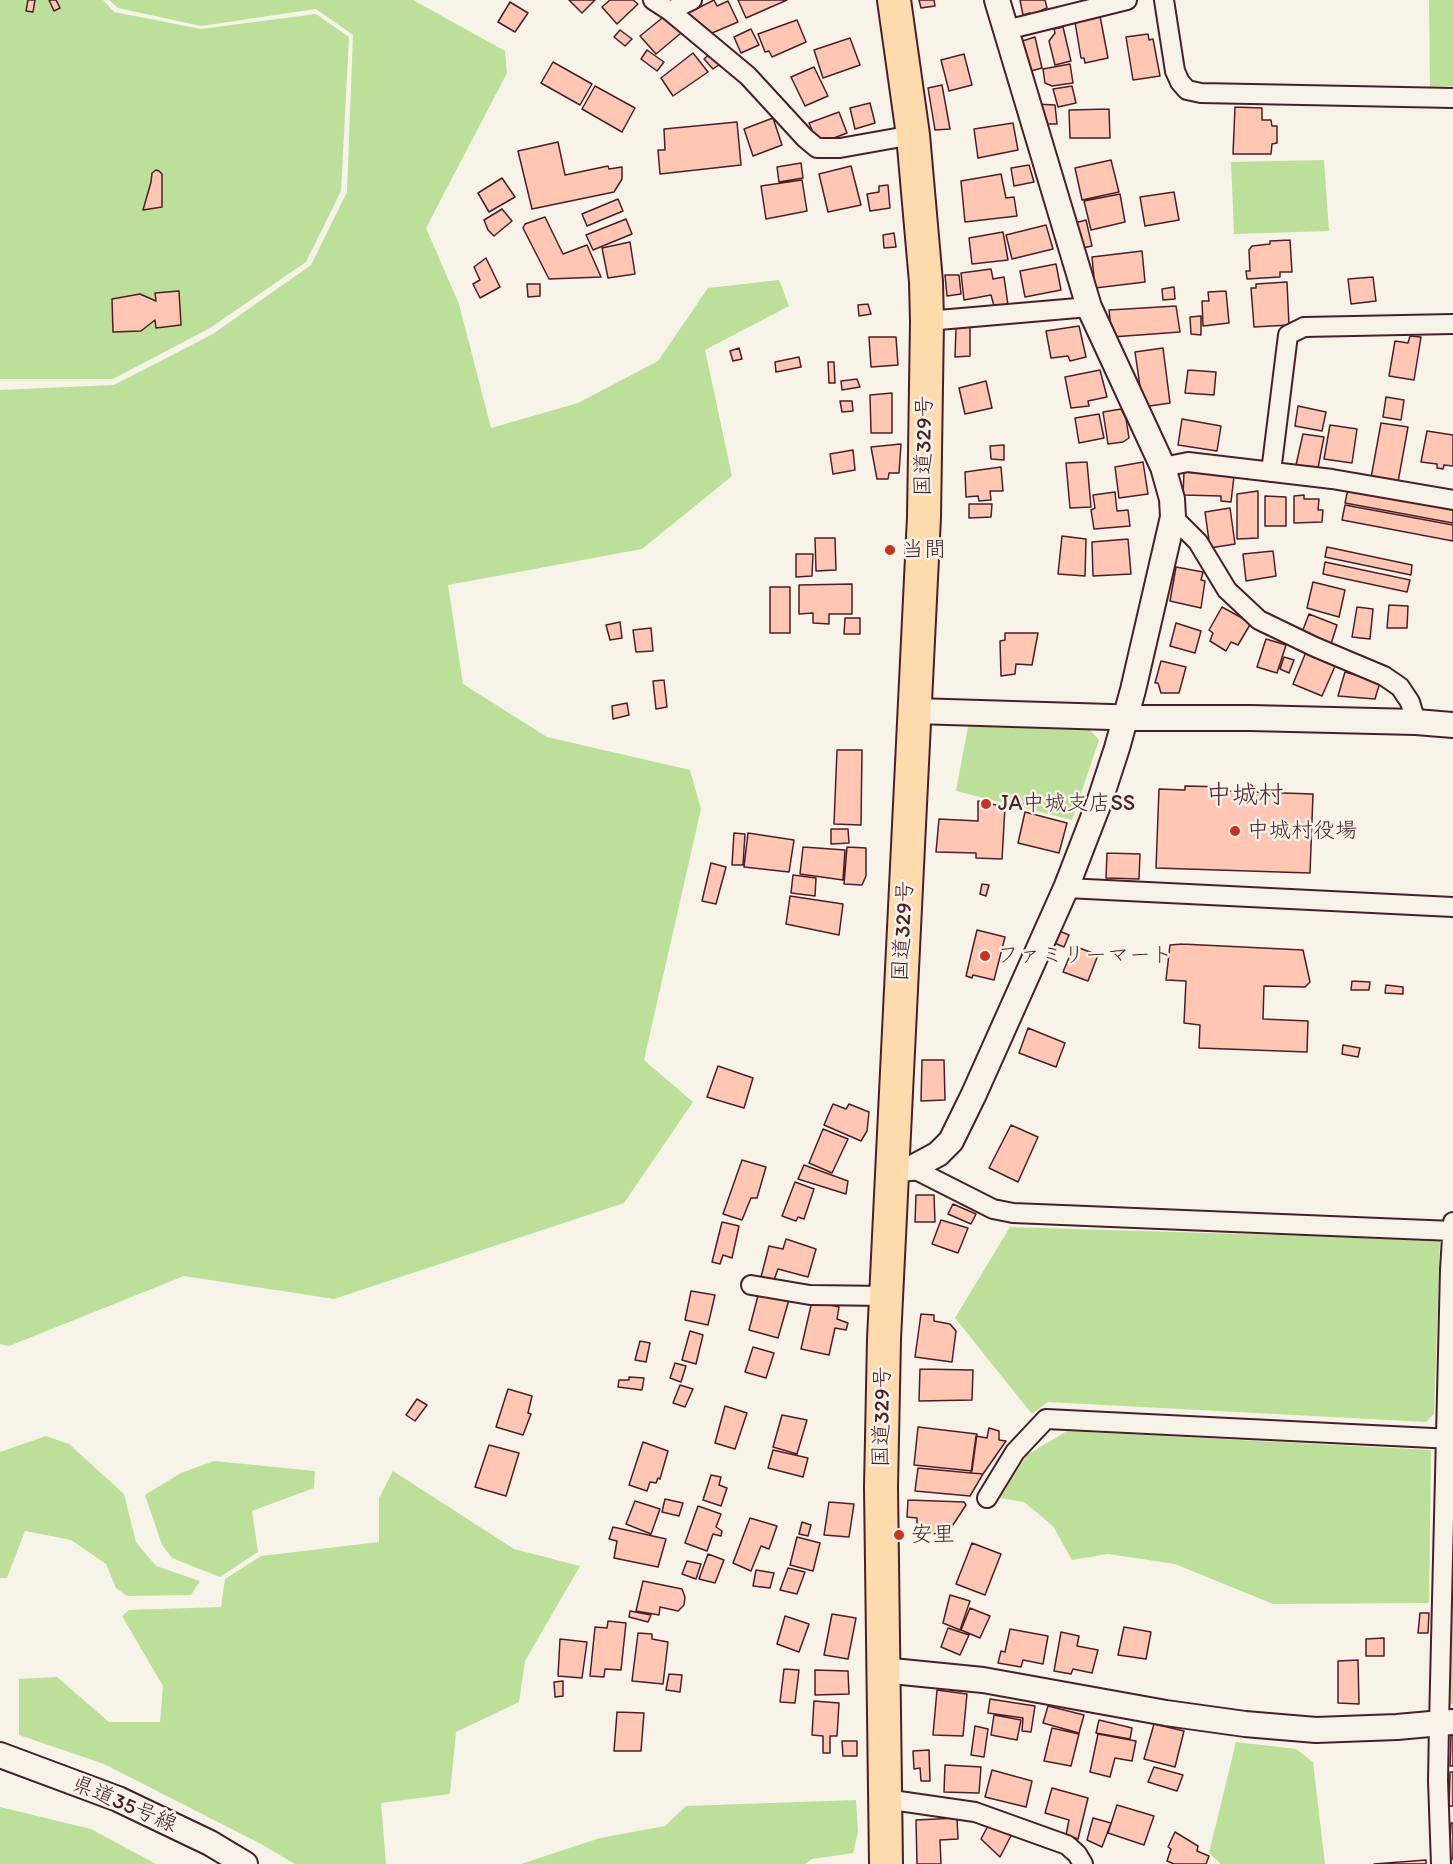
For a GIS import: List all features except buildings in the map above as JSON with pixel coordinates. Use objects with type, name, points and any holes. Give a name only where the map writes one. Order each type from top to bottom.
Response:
[{"type":"highway","name":"国道329号","points":[[886,1864],[881,1487],[886,1296],[902,1168],[915,711],[924,517],[927,321],[926,282],[913,135],[894,0]]},
{"type":"street","points":[[653,0],[670,11],[748,76],[817,148],[840,148],[913,135]]},
{"type":"street","points":[[670,11],[692,0]]},
{"type":"street","points":[[902,1168],[938,1154],[951,1141],[1066,888],[1100,800],[1133,690],[1173,517],[1172,499],[1163,467],[1089,306],[997,0]]},
{"type":"street","points":[[1006,30],[1127,0]]},
{"type":"street","points":[[1164,0],[1175,71],[1187,90],[1201,93],[1453,98]]},
{"type":"street","points":[[927,321],[1089,306]]},
{"type":"street","points":[[1271,472],[1288,335],[1305,327],[1453,324]]},
{"type":"street","points":[[1163,467],[1188,462],[1332,479],[1453,500]]},
{"type":"street","points":[[1173,517],[1198,542],[1227,590],[1259,620],[1384,676],[1400,687],[1410,702],[1416,722]]},
{"type":"street","points":[[915,711],[1416,722],[1453,725]]},
{"type":"street","points":[[1066,888],[1453,907]]},
{"type":"street","points":[[902,1168],[993,1209],[1014,1213],[1453,1230]]},
{"type":"street","points":[[1441,1864],[1438,1781],[1446,1723],[1453,1222]]},
{"type":"street","points":[[751,1285],[810,1295],[886,1296]]},
{"type":"street","points":[[987,1498],[1015,1452],[1046,1419],[1449,1439]]},
{"type":"street","points":[[882,1670],[982,1680],[1166,1713],[1245,1724],[1316,1730],[1446,1723]]},
{"type":"street","name":"県道35号線","points":[[0,1755],[118,1799],[210,1843],[245,1864]]},
{"type":"street","points":[[885,1799],[975,1812],[1067,1845],[1077,1854],[1083,1864]]},
{"type":"green space","points":[[0,0],[103,0],[114,12],[201,29],[316,14],[349,37],[341,191],[306,262],[210,328],[113,379],[0,379]]},
{"type":"green space","points":[[109,0],[413,0],[505,51],[507,73],[426,228],[459,304],[491,428],[578,403],[658,361],[708,288],[779,280],[789,306],[705,350],[732,476],[642,549],[448,585],[463,684],[547,737],[690,770],[701,809],[644,1060],[693,1102],[624,1203],[334,1299],[184,1276],[9,1346],[0,1344],[0,390],[114,385],[213,334],[311,265],[347,192],[353,35],[316,9],[201,26],[118,8]]},
{"type":"green space","points":[[1429,0],[1453,0],[1453,86],[1430,87]]},
{"type":"green space","points":[[1324,160],[1329,231],[1234,234],[1231,162]]},
{"type":"green space","points":[[1086,726],[1099,740],[1072,820],[956,791],[968,727]]},
{"type":"green space","points":[[1010,1227],[1440,1240],[1434,1414],[1426,1422],[1048,1402],[1032,1414],[955,1318]]},
{"type":"green space","points":[[1067,1431],[1431,1450],[1429,1603],[1273,1604],[1175,1564],[1108,1554],[1072,1560],[1053,1526],[1024,1502],[1000,1498],[1027,1455]]},
{"type":"green space","points":[[46,1436],[69,1444],[124,1494],[136,1542],[156,1566],[200,1581],[191,1595],[127,1596],[116,1588],[106,1564],[71,1540],[25,1531],[7,1578],[0,1578],[0,1452]]},
{"type":"green space","points":[[214,1461],[315,1471],[314,1488],[252,1511],[258,1552],[220,1577],[172,1558],[162,1545],[145,1495],[181,1473]]},
{"type":"green space","points":[[393,1471],[514,1549],[580,1566],[525,1661],[519,1702],[456,1732],[450,1794],[381,1803],[386,1864],[295,1864],[261,1844],[104,1764],[19,1735],[19,1679],[57,1677],[109,1722],[160,1722],[163,1686],[122,1616],[129,1610],[221,1607],[225,1579],[261,1556],[379,1542],[379,1498]]},
{"type":"green space","points":[[1447,1607],[1453,1607],[1453,1704],[1445,1705]]},
{"type":"green space","points":[[1236,1742],[1296,1749],[1313,1762],[1325,1864],[1221,1864],[1209,1853]]},
{"type":"green space","points":[[856,1800],[858,1832],[853,1853],[812,1859],[805,1864],[521,1864],[600,1838],[665,1826],[686,1806]]},
{"type":"green space","points":[[0,1807],[91,1829],[156,1864],[0,1864]]},
{"type":"place","name":"当間","points":[[890,550]]},
{"type":"place","name":"JA中城支店SS","points":[[986,804]]},
{"type":"place","name":"中城村役場","points":[[1235,831]]},
{"type":"place","name":"ファミリーマート","points":[[985,956]]},
{"type":"place","name":"安里","points":[[899,1535]]},
{"type":"district","name":"中城村","points":[[1245,796]]}]
